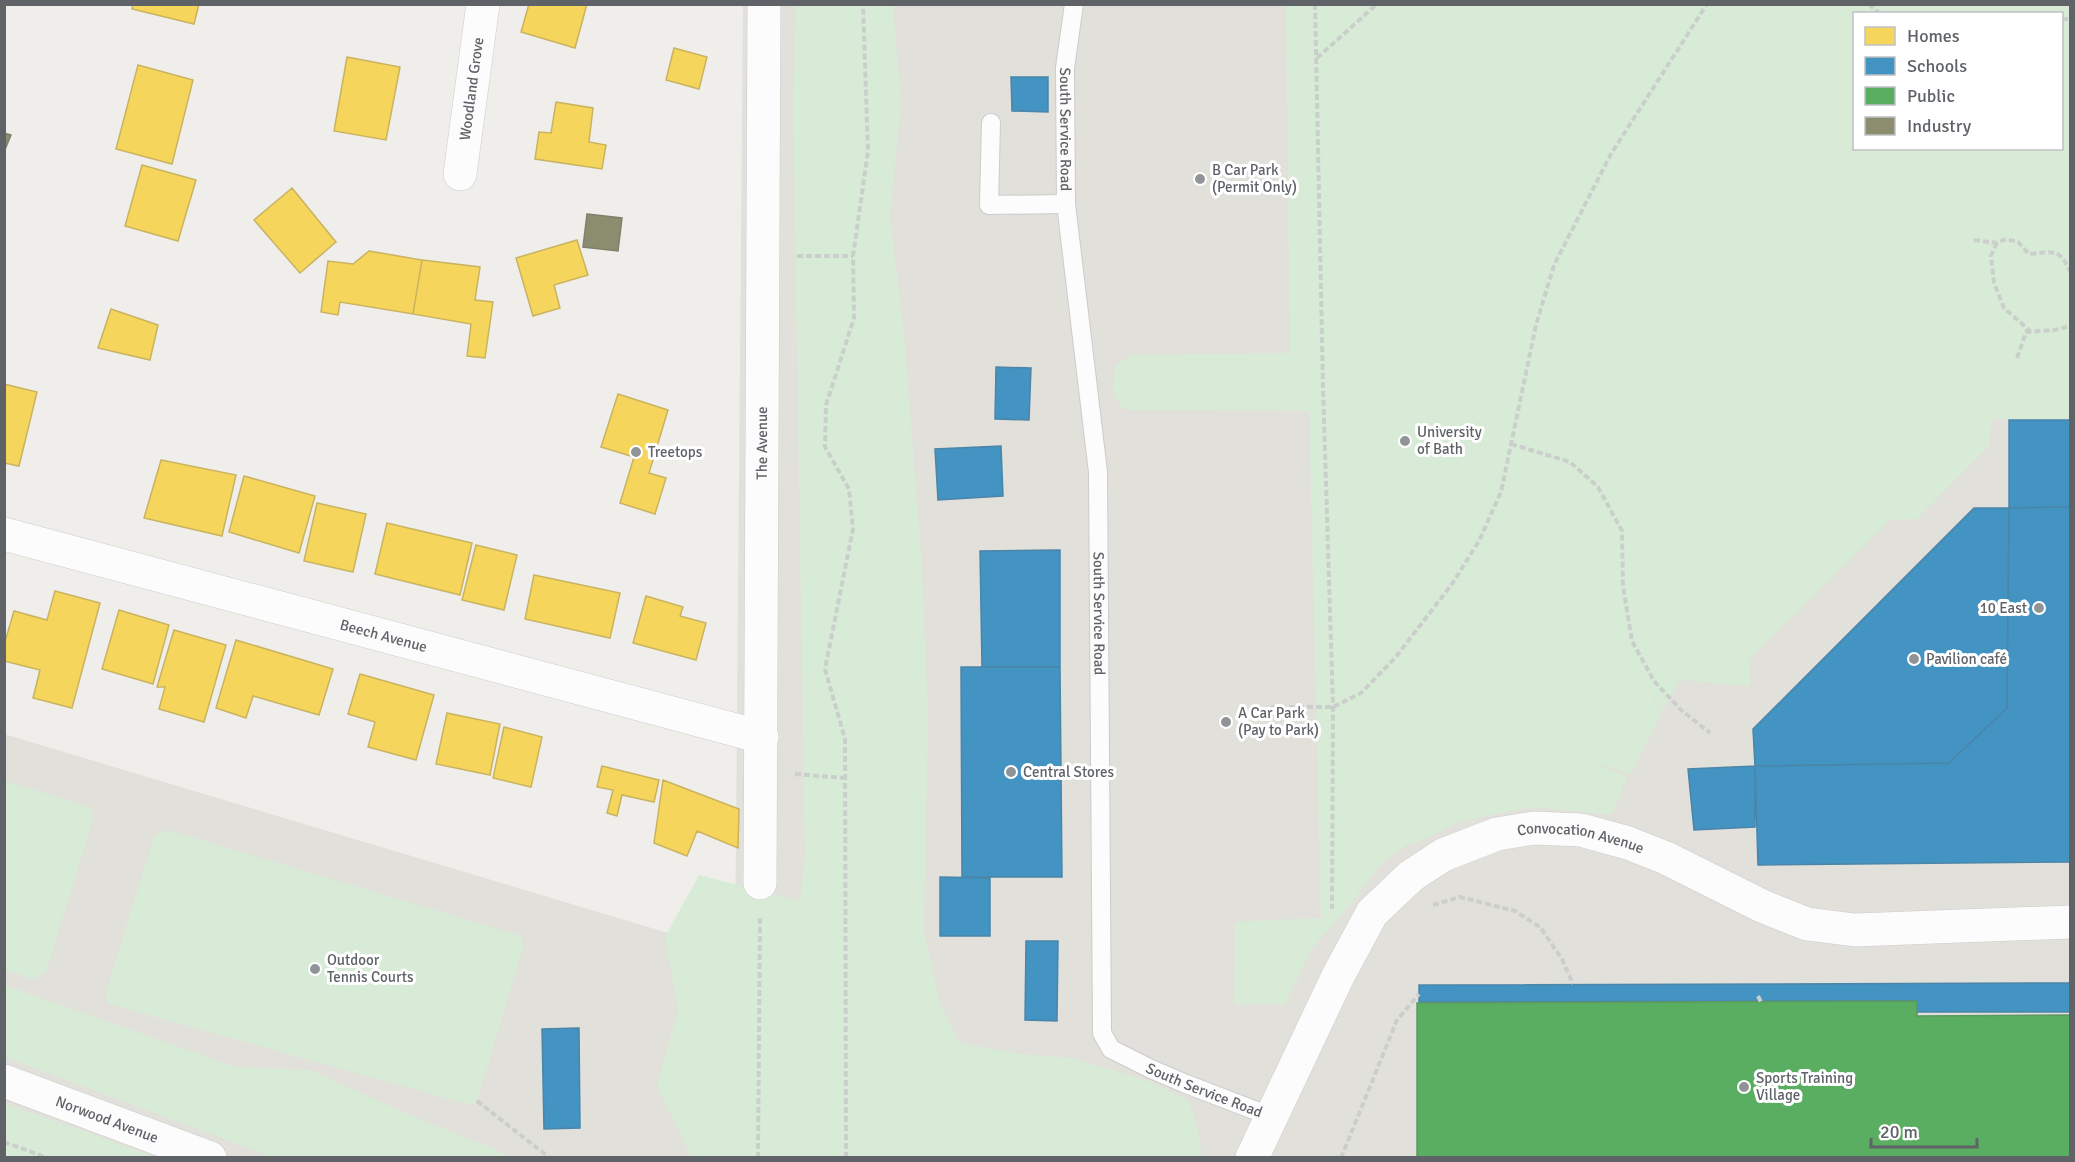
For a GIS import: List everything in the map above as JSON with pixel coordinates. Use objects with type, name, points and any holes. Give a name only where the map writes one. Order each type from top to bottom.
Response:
[{"type":"street","name":"Woodland Grove","points":[[460,174],[483,4]]},
{"type":"street","name":"The Avenue","points":[[760,883],[764,4]]},
{"type":"street","name":"Beech Avenue","points":[[4,534],[762,737]]},
{"type":"street","name":"Convocation Avenue","points":[[1252,1158],[1338,976],[1372,913],[1411,876],[1443,855],[1497,834],[1534,828],[1581,830],[1628,843],[1666,858],[1762,906],[1807,924],[1855,930],[2070,922]]},
{"type":"street","name":"Norwood Avenue","points":[[4,1081],[210,1158]]},
{"type":"lane","name":"South Service Road","points":[[1074,4],[1065,68],[1066,204],[1098,472],[1102,1033],[1111,1049],[1141,1064],[1270,1116]]},
{"type":"lane","points":[[991,123],[989,205],[1066,204]]},
{"type":"path","points":[[846,1158],[845,739],[825,669],[853,529],[849,489],[825,447],[825,437],[826,405],[854,318],[853,256],[868,151],[863,4]]},
{"type":"path","points":[[1315,4],[1323,386],[1334,708],[1332,918]]},
{"type":"path","points":[[1316,59],[1377,4]]},
{"type":"path","points":[[1271,707],[1334,708],[1361,693],[1395,658],[1452,584],[1479,541],[1501,492],[1536,325],[1554,265],[1611,154],[1707,4]]},
{"type":"path","points":[[1974,240],[1997,243],[2006,239],[2018,242],[2029,254],[2054,252],[2062,256],[2070,271]]},
{"type":"path","points":[[1997,243],[1991,256],[1994,283],[2004,308],[2030,331]]},
{"type":"path","points":[[764,257],[853,256]]},
{"type":"path","points":[[2017,358],[2026,332],[2055,330],[2070,326]]},
{"type":"path","points":[[1511,444],[1570,462],[1598,487],[1622,531],[1623,586],[1632,641],[1654,681],[1681,710],[1710,733]]},
{"type":"path","points":[[762,772],[846,778]]},
{"type":"path","points":[[758,1158],[760,883]]},
{"type":"path","points":[[1430,906],[1460,897],[1515,911],[1540,927],[1562,959],[1573,984]]},
{"type":"path","points":[[1341,1158],[1397,1020],[1419,994]]},
{"type":"path","points":[[1758,996],[1761,1002]]},
{"type":"path","points":[[477,1101],[550,1158]]},
{"type":"path","points":[[4,1142],[48,1158]]},
{"type":"shaded area","name":"University of Bath","points":[[743,5],[2070,5],[2070,1157],[5,1157],[4,734],[735,953]]},
{"type":"green space","points":[[796,5],[893,5],[901,103],[890,218],[904,334],[922,567],[928,715],[924,930],[939,1000],[959,1043],[1021,1054],[1072,1058],[1148,1081],[1188,1100],[1198,1129],[1202,1157],[691,1157],[657,1085],[678,1010],[665,937],[699,875],[800,901],[805,858],[793,105]]},
{"type":"green space","points":[[1286,5],[2070,5],[2070,420],[1991,419],[1990,445],[1917,519],[1890,520],[1749,660],[1750,686],[1680,680],[1662,713],[1643,680],[1661,715],[1630,775],[1581,756],[1627,777],[1611,815],[1534,807],[1461,821],[1426,839],[1407,845],[1382,863],[1312,949],[1285,1004],[1234,1004],[1235,922],[1321,918],[1309,411],[1131,410],[1122,408],[1113,392],[1115,366],[1132,355],[1290,353]]},
{"type":"green space","points":[[5,781],[89,807],[94,816],[46,972],[33,979],[5,970]]},
{"type":"green space","name":"Outdoor Tennis Courts","points":[[168,830],[521,936],[524,944],[477,1101],[471,1105],[109,1004],[105,995],[154,837]]},
{"type":"green space","points":[[4,985],[236,1067],[310,1070],[412,1116],[492,1148],[508,1157],[272,1157],[5,1057]]},
{"type":"green space","points":[[4,1103],[156,1157],[5,1157]]},
{"type":"building: Homes","points":[[133,4],[199,4],[194,24],[132,9]]},
{"type":"building: Homes","points":[[529,4],[587,4],[575,48],[521,32]]},
{"type":"building: Homes","points":[[674,48],[707,57],[699,89],[666,80]]},
{"type":"building: Homes","points":[[347,57],[400,67],[386,140],[334,131]]},
{"type":"building: Homes","points":[[138,65],[193,80],[172,164],[116,149]]},
{"type":"building: Homes","points":[[556,102],[593,108],[589,142],[606,145],[602,169],[535,159],[539,132],[551,133]]},
{"type":"building: Homes","points":[[142,165],[196,180],[178,241],[125,226]]},
{"type":"building: Homes","points":[[292,188],[336,242],[300,273],[254,220]]},
{"type":"building: Homes","points":[[577,240],[588,275],[554,285],[560,308],[533,316],[516,258]]},
{"type":"building: Homes","points":[[369,251],[422,260],[413,314],[340,302],[338,315],[321,312],[328,261],[353,264]]},
{"type":"building: Homes","points":[[422,260],[480,267],[475,300],[493,302],[485,358],[467,356],[471,324],[413,314]]},
{"type":"building: Homes","points":[[111,309],[158,325],[150,360],[98,348]]},
{"type":"building: Homes","points":[[4,384],[37,392],[19,466],[4,463]]},
{"type":"building: Homes","name":"Treetops","points":[[618,394],[668,410],[649,473],[666,478],[655,514],[620,503],[634,457],[601,447]]},
{"type":"building: Homes","points":[[161,460],[236,475],[222,536],[144,518]]},
{"type":"building: Homes","points":[[244,476],[315,496],[299,553],[229,532]]},
{"type":"building: Homes","points":[[317,503],[366,514],[353,572],[304,561]]},
{"type":"building: Homes","points":[[387,523],[472,543],[460,595],[375,574]]},
{"type":"building: Homes","points":[[476,545],[517,555],[504,610],[462,600]]},
{"type":"building: Homes","points":[[534,575],[620,593],[610,638],[525,619]]},
{"type":"building: Homes","points":[[55,591],[100,603],[72,708],[33,698],[40,670],[4,661],[4,645],[14,611],[47,620]]},
{"type":"building: Homes","points":[[646,596],[683,607],[680,616],[706,623],[696,660],[633,643]]},
{"type":"building: Homes","points":[[119,610],[169,625],[153,684],[102,669]]},
{"type":"building: Homes","points":[[174,630],[226,645],[204,722],[159,709],[165,687],[157,687]]},
{"type":"building: Homes","points":[[236,640],[333,669],[319,715],[253,696],[246,718],[216,708]]},
{"type":"building: Homes","points":[[360,674],[434,695],[416,760],[368,747],[375,722],[348,714]]},
{"type":"building: Homes","points":[[447,713],[500,724],[490,775],[436,764]]},
{"type":"building: Homes","points":[[504,727],[542,737],[531,787],[493,778]]},
{"type":"building: Homes","points":[[602,766],[659,780],[654,802],[622,795],[617,816],[607,813],[613,790],[597,787]]},
{"type":"building: Homes","points":[[663,780],[739,809],[738,848],[697,831],[687,856],[654,843]]},
{"type":"building: Schools","points":[[1011,77],[1048,77],[1048,112],[1012,111]]},
{"type":"building: Schools","points":[[996,367],[1031,368],[1029,420],[995,419]]},
{"type":"building: Schools","points":[[2009,420],[2070,420],[2070,507],[2009,508]]},
{"type":"building: Schools","points":[[1001,446],[1003,496],[938,500],[935,449]]},
{"type":"building: Schools","name":"10 East","points":[[2070,507],[2070,862],[1758,865],[1755,766],[1949,763],[2007,708],[2009,508]]},
{"type":"building: Schools","name":"10 East","points":[[1974,508],[2009,508],[2007,708],[1949,763],[1755,766],[1753,729]]},
{"type":"building: Schools","points":[[1060,550],[1060,667],[982,667],[980,551]]},
{"type":"building: Schools","name":"Central Stores","points":[[961,667],[1060,667],[1062,877],[962,877]]},
{"type":"building: Schools","points":[[1755,766],[1755,827],[1694,830],[1688,769]]},
{"type":"building: Schools","points":[[940,877],[990,878],[990,936],[940,936]]},
{"type":"building: Schools","points":[[1026,941],[1058,941],[1057,1021],[1025,1020]]},
{"type":"building: Schools","points":[[2070,983],[2070,1012],[1917,1012],[1917,1001],[1419,1002],[1419,985]]},
{"type":"building: Schools","points":[[579,1028],[580,1128],[544,1129],[542,1029]]},
{"type":"building: Public","name":"Sports Training Village","points":[[1917,1001],[1917,1016],[2070,1015],[2070,1158],[1417,1158],[1417,1003]]},
{"type":"building: Industry","points":[[4,133],[11,135],[4,152]]},
{"type":"building: Industry","points":[[587,214],[622,218],[618,251],[583,247]]},
{"type":"place","name":"B Car Park (Permit Only)","points":[[1200,179]]},
{"type":"place","name":"University of Bath","points":[[1405,441]]},
{"type":"place","name":"Treetops","points":[[636,452]]},
{"type":"place","name":"10 East","points":[[2039,608]]},
{"type":"place","name":"Pavilion café","points":[[1914,659]]},
{"type":"place","name":"A Car Park (Pay to Park)","points":[[1226,722]]},
{"type":"place","name":"Central Stores","points":[[1011,772]]},
{"type":"place","name":"Outdoor Tennis Courts","points":[[315,969]]},
{"type":"place","name":"Sports Training Village","points":[[1744,1087]]}]
